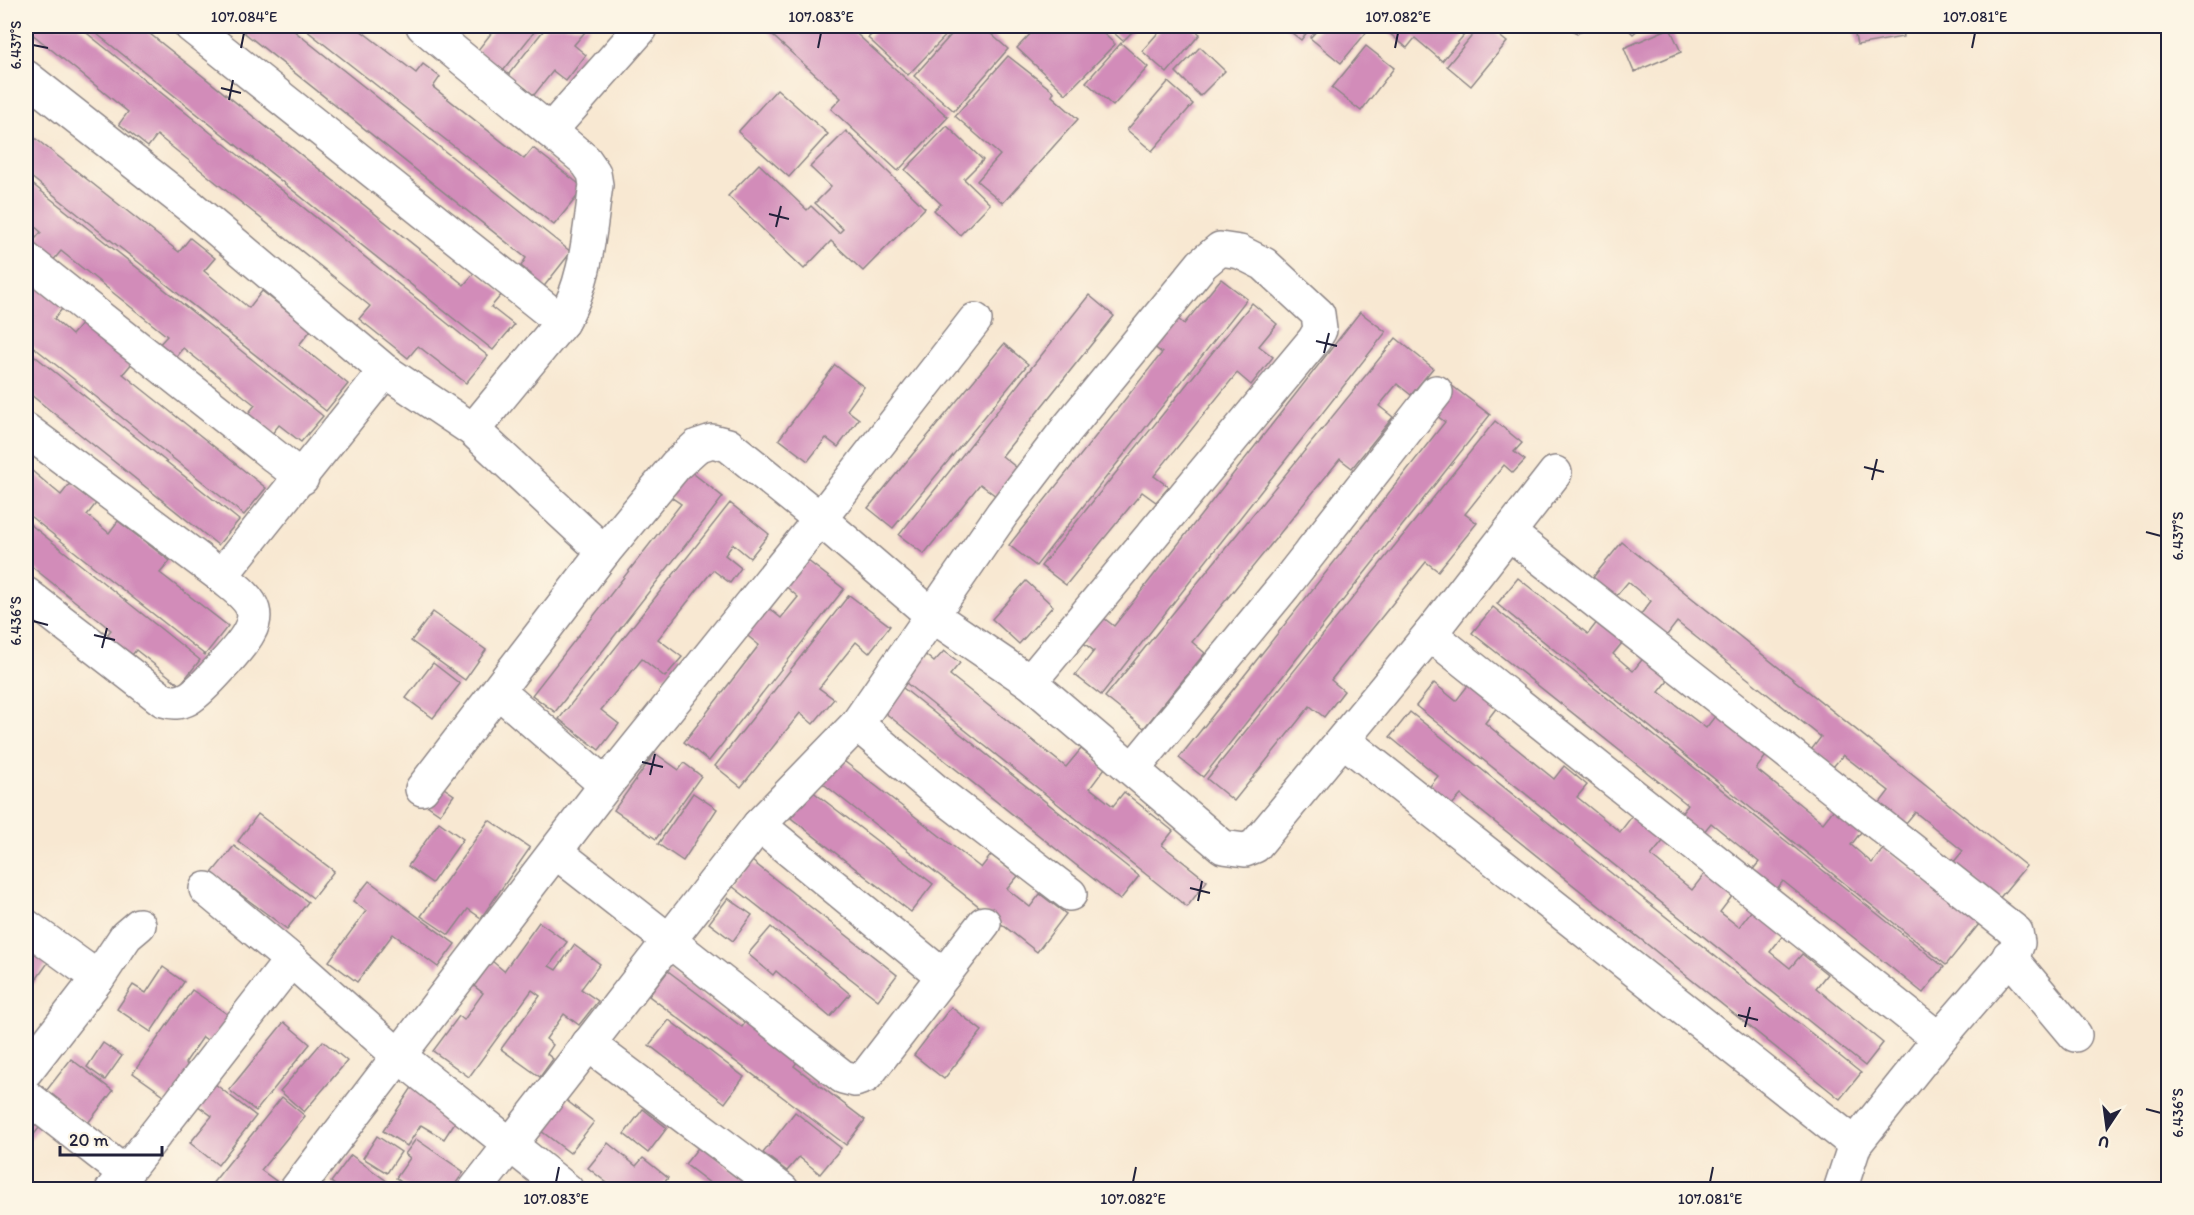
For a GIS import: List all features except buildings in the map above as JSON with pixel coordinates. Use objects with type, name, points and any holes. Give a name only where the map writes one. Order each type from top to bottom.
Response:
[{"type":"street","points":[[191,26],[562,322]]},
{"type":"street","points":[[550,131],[641,28]]},
{"type":"street","points":[[443,31],[550,131],[585,160],[594,173],[596,185],[583,272],[573,305],[562,322],[473,430]]},
{"type":"street","points":[[26,77],[191,207],[385,371],[473,430],[604,552]]},
{"type":"street","points":[[475,1190],[759,825],[857,724],[1002,514],[1202,264],[1220,249],[1240,252],[1264,264],[1318,314],[1320,330],[1030,682]]},
{"type":"street","points":[[26,259],[302,478]]},
{"type":"street","points":[[296,1190],[606,785],[820,519],[975,320]]},
{"type":"street","points":[[221,576],[302,478],[385,371]]},
{"type":"street","points":[[1134,768],[1284,585],[1436,392]]},
{"type":"street","points":[[26,430],[221,576],[242,594],[253,608],[254,621],[249,634],[199,690],[188,699],[175,703],[163,700],[26,594]]},
{"type":"street","points":[[422,789],[499,692],[604,552],[676,465],[697,446],[712,441],[728,445],[820,519],[933,616],[1030,682],[1134,768],[1223,847],[1245,850],[1255,846],[1343,740],[1430,634],[1555,473]]},
{"type":"street","points":[[1509,533],[2016,932],[2018,943],[2009,956],[1855,1144],[1840,1190]]},
{"type":"street","points":[[1430,634],[1939,1039]]},
{"type":"street","points":[[499,692],[606,785]]},
{"type":"street","points":[[857,724],[936,791],[1070,894]]},
{"type":"street","points":[[1343,740],[1855,1144]]},
{"type":"street","points":[[759,825],[943,976]]},
{"type":"street","points":[[556,852],[843,1077],[855,1080],[867,1076],[984,923]]},
{"type":"street","points":[[206,889],[291,960],[399,1056],[567,1190]]},
{"type":"street","points":[[26,926],[98,978]]},
{"type":"street","points":[[26,1071],[98,978],[126,936],[139,926]]},
{"type":"street","points":[[2009,956],[2075,1035]]},
{"type":"street","points":[[26,1096],[118,1181],[291,960]]},
{"type":"street","points":[[588,1044],[782,1190]]}]
